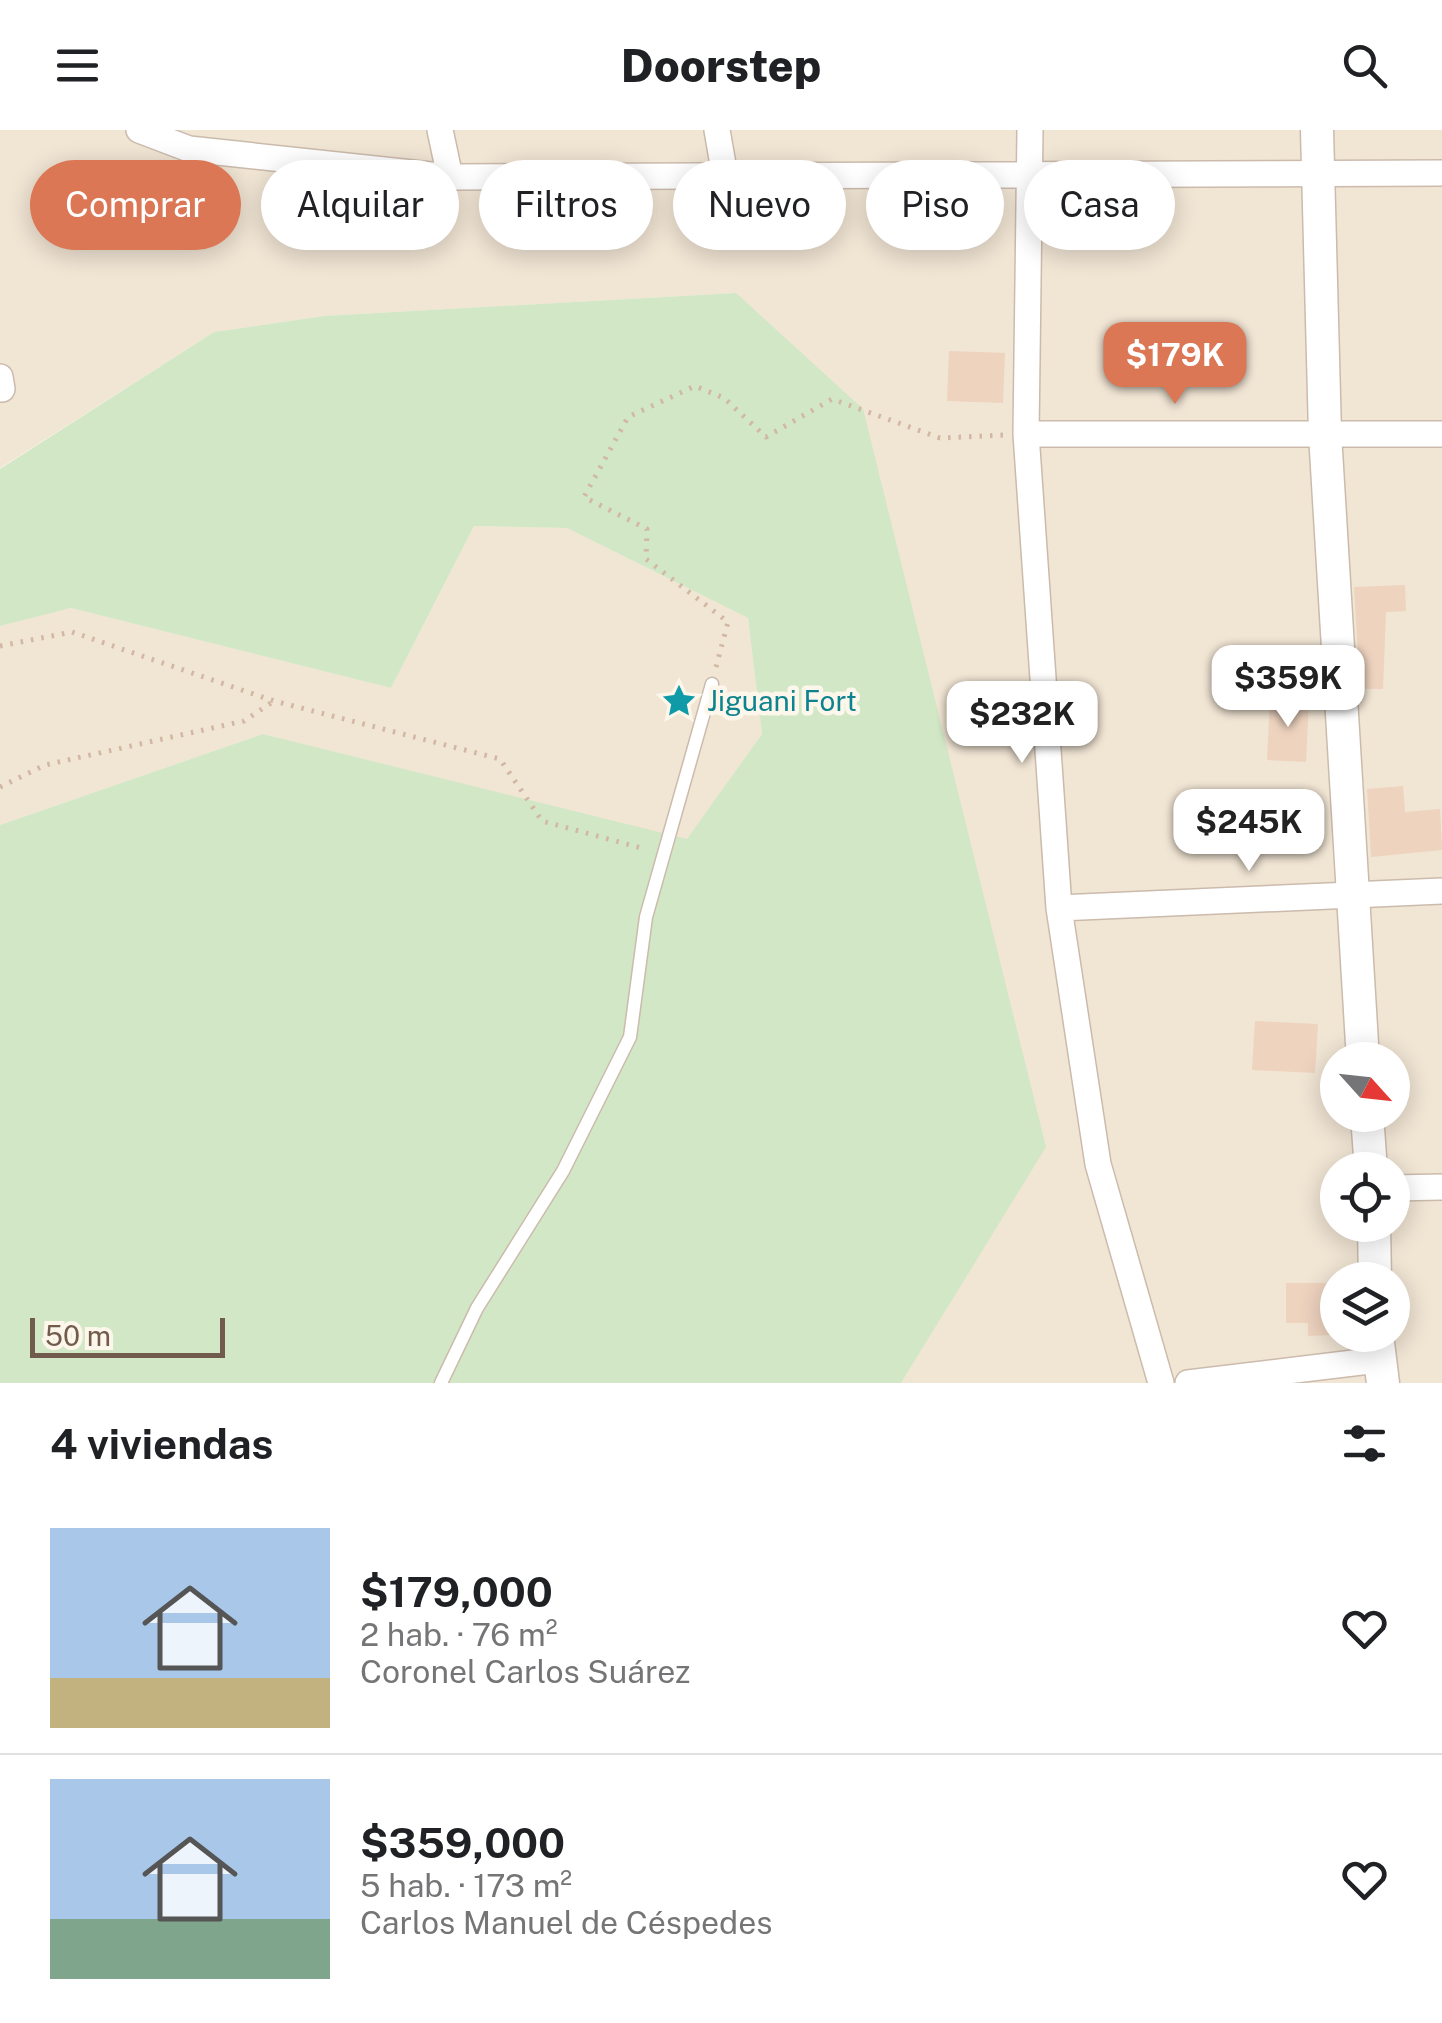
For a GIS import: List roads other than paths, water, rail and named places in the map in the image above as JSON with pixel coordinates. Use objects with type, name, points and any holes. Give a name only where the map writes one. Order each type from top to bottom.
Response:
[{"type":"street","points":[[139,130],[334,160]]},
{"type":"street","points":[[440,130],[447,160]]},
{"type":"street","points":[[716,130],[723,160]]},
{"type":"street","points":[[1030,130],[1031,160]]},
{"type":"street","points":[[1317,130],[1324,434],[1362,1042]]},
{"type":"street","points":[[1175,174],[1442,173]]},
{"type":"street","points":[[459,176],[673,176]]},
{"type":"street","points":[[846,176],[1024,176]]},
{"type":"street","points":[[1030,250],[1026,434],[1059,908],[1098,1164],[1161,1383]]},
{"type":"street","points":[[1026,434],[1442,434]]},
{"type":"street","points":[[1059,908],[1442,891]]},
{"type":"street","points":[[1410,1188],[1442,1187]]},
{"type":"street","points":[[1188,1383],[1379,1360]]},
{"type":"lane","points":[[440,1383],[476,1308],[563,1171],[630,1037],[646,917],[712,684]]},
{"type":"place","name":"Jiguani Fort","points":[[679,701]]}]
